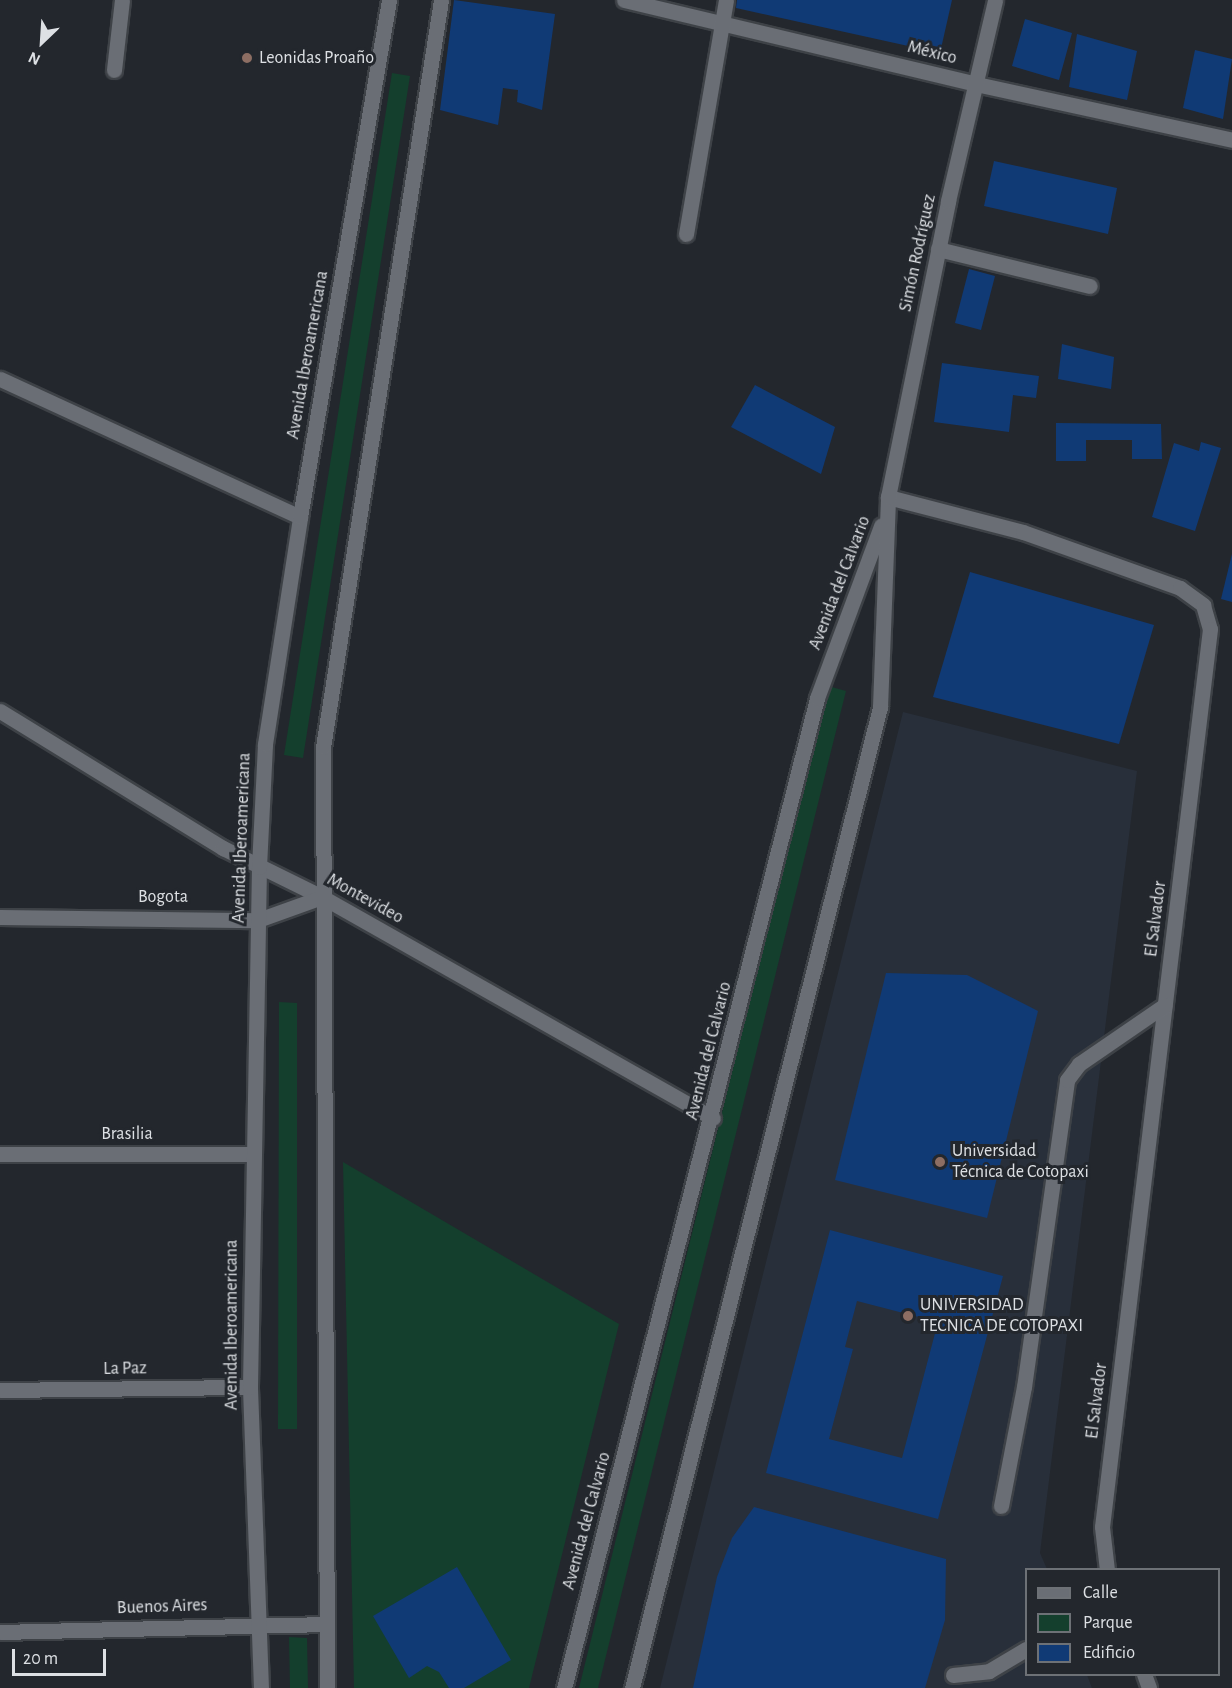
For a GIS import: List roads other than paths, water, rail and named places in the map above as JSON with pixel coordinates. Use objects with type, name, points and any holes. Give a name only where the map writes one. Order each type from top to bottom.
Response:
[{"type":"street","points":[[114,70],[122,0]]},
{"type":"street","name":"Avenida Iberoamericana","points":[[261,1688],[250,1388],[259,867],[265,744],[300,517],[389,0]]},
{"type":"street","points":[[327,1688],[323,747],[441,0]]},
{"type":"street","name":"México","points":[[624,0],[722,21],[976,84],[1232,140]]},
{"type":"street","points":[[686,234],[726,0]]},
{"type":"street","name":"Simón Rodríguez","points":[[886,515],[938,249],[995,0]]},
{"type":"street","points":[[938,249],[1090,286]]},
{"type":"street","points":[[0,379],[300,517]]},
{"type":"street","name":"El Salvador","points":[[888,497],[1023,532],[1180,588],[1203,606],[1210,628],[1102,1527],[1107,1568]]},
{"type":"street","name":"Avenida del Calvario","points":[[564,1688],[713,1118],[818,698],[886,515]]},
{"type":"street","name":"Avenida del Calvario","points":[[632,1688],[880,707],[886,515]]},
{"type":"street","name":"Montevideo","points":[[0,711],[259,867],[322,897],[713,1118]]},
{"type":"street","name":"Bogota","points":[[0,916],[258,920],[322,897]]},
{"type":"street","points":[[1001,1506],[1024,1387],[1067,1080],[1079,1064],[1165,1005]]},
{"type":"street","name":"Brasilia","points":[[0,1154],[254,1154]]},
{"type":"street","name":"La Paz","points":[[0,1390],[250,1388]]},
{"type":"street","name":"Buenos Aires","points":[[0,1632],[257,1623],[326,1624]]},
{"type":"street","points":[[953,1675],[989,1671],[1025,1650]]},
{"type":"place","name":"Leonidas Proaño","points":[[247,58]]},
{"type":"place","name":"Universidad Técnica de Cotopaxi","points":[[940,1162]]},
{"type":"place","name":"UNIVERSIDAD TECNICA DE COTOPAXI","points":[[908,1316]]}]
